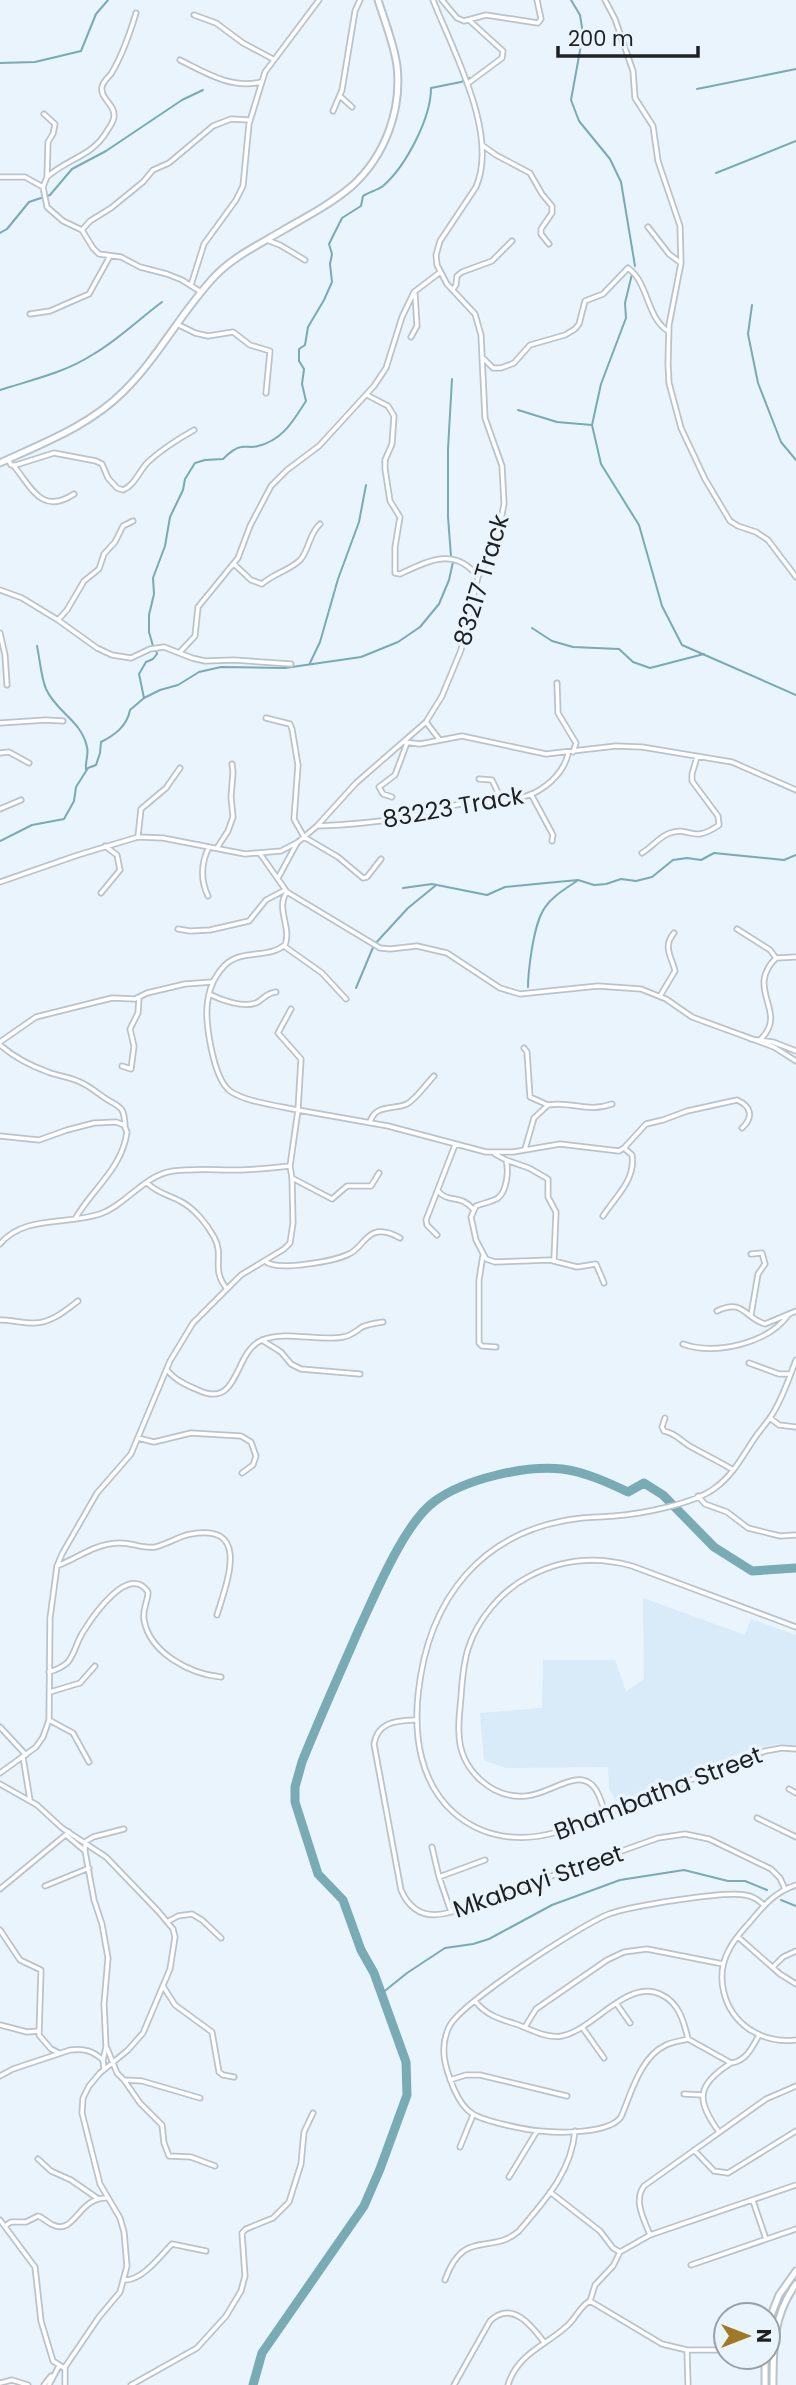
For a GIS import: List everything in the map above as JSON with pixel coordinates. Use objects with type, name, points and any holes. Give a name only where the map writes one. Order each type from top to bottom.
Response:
[{"type":"main road","points":[[0,463],[82,424],[106,408],[135,380],[215,275],[330,202],[352,186],[373,161],[387,136],[394,114],[398,77],[394,50],[378,0]]},
{"type":"main road","points":[[777,2301],[796,2271]]},
{"type":"main road","points":[[782,2310],[796,2284]]},
{"type":"street","points":[[191,285],[204,243],[236,200],[243,186],[250,120],[261,82],[273,60],[319,0]]},
{"type":"street","points":[[333,111],[340,96],[355,11],[360,0]]},
{"type":"street","points":[[180,652],[195,636],[200,604],[233,564],[271,486],[319,446],[367,395],[386,368],[402,317],[414,292],[439,273],[437,249],[478,182],[482,167],[482,145],[478,118],[433,0]]},
{"type":"street","points":[[442,0],[457,18],[464,22],[486,15],[538,23],[541,19],[537,0]]},
{"type":"street","points":[[605,0],[633,71],[635,98],[653,126],[658,161],[680,226],[681,263],[668,331],[669,383],[681,428],[730,521],[757,532],[768,540],[796,576]]},
{"type":"street","points":[[47,177],[90,151],[102,139],[113,121],[113,109],[103,96],[102,87],[131,29],[136,13]]},
{"type":"street","points":[[194,15],[220,25],[243,43],[273,60]]},
{"type":"street","points":[[467,84],[503,55],[503,51],[470,21]]},
{"type":"street","points":[[180,60],[230,83],[245,85],[261,82]]},
{"type":"street","points":[[340,96],[352,107]]},
{"type":"street","points":[[44,114],[55,124],[48,142],[47,177],[43,187],[44,201],[51,211],[63,221],[82,230],[95,252],[121,257],[140,267],[167,274],[201,292]]},
{"type":"street","points":[[82,230],[90,221],[143,182],[153,170],[169,163],[213,126],[231,119],[250,120]]},
{"type":"street","points":[[482,145],[525,170],[535,179],[552,206],[552,213],[540,231],[549,244]]},
{"type":"street","points":[[0,177],[25,177],[43,187]]},
{"type":"street","points":[[648,227],[669,254],[681,263]]},
{"type":"street","points":[[267,240],[304,260]]},
{"type":"street","points":[[453,289],[457,276],[489,263],[512,241]]},
{"type":"street","points":[[30,314],[50,311],[89,294],[110,256]]},
{"type":"street","points":[[480,356],[493,368],[506,367],[518,360],[530,345],[571,332],[579,324],[584,302],[603,294],[628,268],[639,282],[659,324],[668,331]]},
{"type":"street","name":"83217 Track","points":[[261,854],[281,851],[298,842],[317,826],[356,783],[426,722],[442,696],[461,650],[478,577],[497,540],[504,496],[500,458],[485,418],[481,335],[475,314],[439,273]]},
{"type":"street","points":[[411,337],[418,320],[414,292]]},
{"type":"street","points":[[177,324],[208,336],[233,332],[250,345],[270,351],[266,393]]},
{"type":"street","points":[[367,395],[388,406],[394,416],[393,440],[385,463],[389,498],[400,517],[395,547],[395,573],[400,574],[428,560],[443,558],[465,564],[478,577]]},
{"type":"street","points":[[13,465],[60,453],[101,463],[108,478],[117,488],[123,490],[128,488],[146,464],[160,452],[194,430]]},
{"type":"street","points":[[8,459],[41,499],[59,501],[74,494]]},
{"type":"street","points":[[58,620],[84,581],[99,569],[104,554],[115,542],[123,526],[133,521]]},
{"type":"street","points":[[233,564],[251,580],[262,584],[297,562],[304,554],[312,532],[320,524]]},
{"type":"street","points":[[0,590],[22,598],[112,655],[131,658],[158,647],[205,661],[291,664]]},
{"type":"street","points":[[0,632],[7,685]]},
{"type":"street","points":[[557,683],[558,713],[575,740],[576,745],[571,752]]},
{"type":"street","points":[[266,718],[289,724],[292,729],[298,765],[293,816],[304,837],[340,859],[361,878],[367,877],[381,859]]},
{"type":"street","points":[[0,723],[63,721]]},
{"type":"street","points":[[426,722],[439,739]]},
{"type":"street","points":[[392,797],[383,794],[379,787],[395,775],[405,743],[420,744],[462,736],[531,752],[560,753],[630,746],[738,764],[796,790]]},
{"type":"street","points":[[1,752],[9,752],[29,763]]},
{"type":"street","name":"83223 Track","points":[[317,826],[406,817],[455,805],[483,804],[531,794],[553,780],[571,752]]},
{"type":"street","points":[[560,753],[565,764]]},
{"type":"street","points":[[642,853],[670,833],[680,831],[698,835],[719,825],[718,816],[692,781],[697,757]]},
{"type":"street","points":[[217,849],[233,817],[232,764]]},
{"type":"street","points":[[138,837],[141,809],[166,789],[180,768]]},
{"type":"street","points":[[479,779],[492,780],[502,801]]},
{"type":"street","points":[[531,794],[553,835],[552,841]]},
{"type":"street","points":[[0,809],[21,800]]},
{"type":"street","points":[[0,883],[138,837],[163,838],[245,855],[261,854],[286,891],[375,946],[390,949],[417,946],[447,953],[494,984],[512,992],[533,994],[568,988],[609,986],[641,989],[660,996],[692,1017],[780,1050],[796,1061]]},
{"type":"street","name":"83217 Track","points":[[278,878],[298,842]]},
{"type":"street","points":[[102,893],[120,870],[117,855],[105,846]]},
{"type":"street","points":[[208,896],[202,879],[203,860],[209,847]]},
{"type":"street","points":[[178,929],[210,930],[249,920],[266,900],[286,891]]},
{"type":"street","points":[[286,891],[283,900],[288,936],[284,946],[274,951],[234,958],[220,971],[209,994],[209,1033],[216,1066],[225,1087],[238,1096],[298,1110],[370,1122],[494,1153],[529,1168],[548,1179],[548,1197],[556,1212],[554,1260]]},
{"type":"street","points":[[737,929],[770,950],[776,958]]},
{"type":"street","points":[[660,996],[675,971],[668,950],[674,933]]},
{"type":"street","points":[[284,946],[322,973],[346,999]]},
{"type":"street","points":[[761,1039],[768,1030],[771,1014],[763,984],[768,968],[776,958],[796,957]]},
{"type":"street","points":[[75,1219],[120,1157],[128,1132],[124,1111],[81,1082],[32,1065],[10,1053],[0,1043],[36,1017],[113,998],[139,998],[148,993],[185,984],[213,982]]},
{"type":"street","points":[[209,994],[225,1001],[251,1004],[268,993],[276,992]]},
{"type":"street","points":[[122,1066],[131,1069],[134,1046],[130,1029],[138,1013],[139,998]]},
{"type":"street","points":[[0,1773],[41,1742],[49,1720],[50,1618],[57,1566],[87,1508],[128,1458],[174,1353],[193,1323],[242,1275],[284,1249],[292,1239],[290,1166],[302,1059],[278,1033],[291,1009]]},
{"type":"street","points":[[749,1040],[761,1039],[796,1051]]},
{"type":"street","points":[[524,1048],[528,1056],[530,1097],[548,1105],[590,1109],[612,1104]]},
{"type":"street","points":[[370,1122],[375,1113],[409,1102],[434,1076]]},
{"type":"street","points":[[494,1153],[560,1143],[615,1151],[624,1148],[646,1124],[732,1101],[739,1101],[749,1109],[750,1120],[742,1128]]},
{"type":"street","points":[[525,1149],[534,1118],[548,1105]]},
{"type":"street","points":[[0,1136],[39,1140],[67,1129],[94,1124],[116,1122],[125,1126]]},
{"type":"street","points":[[437,1235],[426,1223],[455,1145]]},
{"type":"street","points":[[603,1216],[619,1196],[632,1171],[632,1156],[624,1148]]},
{"type":"street","points":[[473,1209],[500,1195],[508,1170],[506,1160]]},
{"type":"street","points":[[0,1244],[22,1227],[75,1219],[108,1210],[156,1176],[172,1171],[290,1166]]},
{"type":"street","points":[[292,1178],[332,1199],[347,1185],[371,1186],[379,1173]]},
{"type":"street","points":[[147,1183],[158,1193],[187,1205],[207,1227],[218,1246],[218,1275],[227,1289]]},
{"type":"street","points":[[438,1191],[445,1198],[464,1200],[473,1209]]},
{"type":"street","points":[[473,1209],[471,1223],[483,1255],[479,1280],[479,1343],[482,1346],[496,1347]]},
{"type":"street","points":[[265,1261],[268,1265],[283,1266],[337,1258],[351,1254],[371,1234],[377,1232],[400,1238]]},
{"type":"street","points":[[751,1254],[762,1253],[765,1264],[758,1274],[751,1316]]},
{"type":"street","points":[[483,1255],[495,1262],[554,1260],[573,1267],[596,1264],[604,1283]]},
{"type":"street","points":[[0,1320],[42,1322],[59,1315],[78,1301]]},
{"type":"street","points":[[717,1311],[737,1306],[765,1324],[796,1311]]},
{"type":"street","points":[[683,1344],[697,1348],[744,1344],[768,1333],[789,1314]]},
{"type":"street","points":[[167,1370],[178,1380],[211,1395],[227,1389],[247,1351],[261,1340],[288,1337],[342,1338],[366,1325],[383,1322]]},
{"type":"street","points":[[261,1340],[301,1369],[360,1374]]},
{"type":"street","name":"Bhambatha Street","points":[[796,1360],[770,1418],[733,1470],[714,1489],[664,1507],[625,1515],[551,1524],[524,1532],[490,1553],[453,1590],[436,1620],[422,1659],[417,1720],[421,1753],[429,1780],[451,1810],[474,1827],[514,1838],[533,1838],[557,1832],[765,1751],[796,1749]]},
{"type":"street","points":[[749,1363],[779,1374],[790,1374]]},
{"type":"street","points":[[665,1418],[663,1430],[733,1470]]},
{"type":"street","points":[[770,1418],[779,1425],[796,1427]]},
{"type":"street","points":[[138,1438],[150,1442],[191,1433],[241,1436],[251,1442],[256,1455],[253,1465],[242,1474]]},
{"type":"street","points":[[700,1496],[705,1504],[724,1511],[748,1528],[780,1536],[796,1535]]},
{"type":"street","points":[[57,1566],[106,1544],[123,1543],[152,1547],[191,1534],[215,1533],[222,1536],[228,1545],[230,1567],[217,1615]]},
{"type":"street","points":[[605,1813],[594,1788],[587,1782],[575,1781],[533,1796],[521,1797],[493,1790],[479,1780],[463,1753],[458,1734],[466,1657],[477,1629],[503,1596],[529,1576],[553,1566],[580,1560],[615,1562],[796,1626]]},
{"type":"street","points":[[49,1672],[68,1661],[84,1631],[109,1598],[124,1586],[137,1583],[144,1586],[148,1592],[144,1610],[145,1623],[156,1643],[180,1665],[221,1677]]},
{"type":"street","points":[[49,1692],[80,1683],[94,1667]]},
{"type":"street","points":[[49,1720],[73,1733],[89,1762]]},
{"type":"street","name":"Mkabayi Street","points":[[417,1720],[393,1722],[383,1727],[374,1741],[396,1868],[404,1897],[421,1913],[433,1916],[451,1912],[658,1838],[677,1835],[709,1839],[756,1862],[777,1874],[785,1889]]},
{"type":"street","points":[[0,1727],[24,1756],[30,1801]]},
{"type":"street","points":[[0,1784],[30,1801],[85,1851]]},
{"type":"street","points":[[789,1789],[796,1793]]},
{"type":"street","points":[[757,1818],[796,1837]]},
{"type":"street","points":[[85,1842],[90,1838],[124,1829]]},
{"type":"street","points":[[46,2385],[120,2292],[125,2280],[127,2254],[124,2232],[120,2218],[106,2198],[94,2162],[81,2105],[84,2093],[104,2069],[140,2039],[170,1969],[175,1942],[174,1933],[167,1922],[106,1857],[67,1833]]},
{"type":"street","points":[[0,1889],[67,1833]]},
{"type":"street","points":[[85,1842],[94,1900],[103,1924],[108,1952],[104,2069]]},
{"type":"street","points":[[432,1847],[451,1912]]},
{"type":"street","points":[[439,1877],[485,1860]]},
{"type":"street","points":[[45,1886],[89,1868]]},
{"type":"street","points":[[796,1885],[785,1889],[764,1905],[738,1937],[723,1964],[723,1987],[730,2009],[746,2027],[759,2035],[776,2040],[796,2040]]},
{"type":"street","points":[[688,2039],[666,2045],[652,2055],[615,2124],[603,2129],[575,2131],[537,2131],[473,2115],[460,2100],[450,2080],[443,2054],[447,2032],[456,2016],[570,1935],[607,1914],[642,1906],[730,1894],[749,1896],[764,1905]]},
{"type":"street","points":[[167,1922],[178,1916],[192,1914],[221,1938]]},
{"type":"street","points":[[0,1930],[20,1961],[41,1970],[40,2036],[48,2046],[59,2053]]},
{"type":"street","points":[[738,1937],[796,1984]]},
{"type":"street","points":[[525,2027],[536,2009],[607,1960],[624,1952],[647,1949],[723,1964]]},
{"type":"street","points":[[773,1967],[783,1957],[796,1951]]},
{"type":"street","points":[[163,1986],[175,2005],[212,2032],[219,2072],[234,2077]]},
{"type":"street","points":[[475,2001],[488,2014],[557,2036],[582,2027],[616,2003],[643,1990],[658,1993],[668,1998],[678,2010],[688,2039],[731,2063]]},
{"type":"street","points":[[616,2003],[630,2023]]},
{"type":"street","points":[[0,2025],[31,2033],[39,2031]]},
{"type":"street","points":[[582,2027],[604,2058]]},
{"type":"street","points":[[719,2132],[703,2109],[702,2095],[708,2084],[731,2063],[745,2057],[759,2035]]},
{"type":"street","points":[[106,2047],[112,2063],[141,2104],[162,2125],[169,2156],[191,2157],[215,2166]]},
{"type":"street","points":[[0,2076],[13,2068],[59,2053],[83,2050],[93,2052],[103,2060]]},
{"type":"street","points":[[450,2080],[466,2075],[480,2075],[567,2096]]},
{"type":"street","points":[[124,2080],[142,2081],[200,2098]]},
{"type":"street","points":[[650,2235],[638,2202],[639,2193],[766,2099],[796,2086]]},
{"type":"street","points":[[684,2094],[702,2095]]},
{"type":"street","points":[[131,2385],[197,2348],[226,2316],[241,2291],[245,2276],[242,2233],[273,2218],[289,2202],[301,2164],[304,2132],[313,2113]]},
{"type":"street","points":[[460,2147],[473,2115]]},
{"type":"street","points":[[509,2177],[537,2131]]},
{"type":"street","points":[[445,2280],[452,2263],[462,2251],[516,2234],[550,2192],[568,2164],[575,2131]]},
{"type":"street","points":[[694,2150],[714,2171],[728,2173],[796,2131]]},
{"type":"street","points":[[38,2159],[51,2171],[71,2180],[98,2198]]},
{"type":"street","points":[[508,2385],[522,2359],[567,2326],[590,2301],[595,2285],[613,2266],[620,2252],[650,2235],[796,2185]]},
{"type":"street","points":[[550,2192],[600,2231],[613,2248],[620,2252]]},
{"type":"street","points":[[5,2226],[10,2222],[23,2222],[40,2216],[53,2225],[62,2226],[75,2219],[85,2205],[98,2198],[106,2198]]},
{"type":"street","points":[[752,2200],[766,2239]]},
{"type":"street","points":[[0,2220],[35,2267],[41,2321],[53,2361],[62,2367],[65,2385]]},
{"type":"street","points":[[691,2265],[796,2229]]},
{"type":"street","points":[[125,2280],[131,2280],[141,2274],[172,2244],[206,2250]]},
{"type":"street","points":[[590,2301],[662,2344],[687,2350],[712,2350]]},
{"type":"street","points":[[454,2385],[490,2321],[498,2315],[508,2314],[524,2318],[544,2342]]},
{"type":"street","points":[[687,2350],[688,2385]]},
{"type":"street","points":[[0,2383],[12,2380],[28,2385]]},
{"type":"shaded area","points":[[643,1598],[745,1635],[751,1619],[796,1635],[796,1745],[779,1744],[750,1749],[617,1803],[609,1788],[608,1767],[506,1768],[484,1760],[480,1713],[542,1708],[543,1660],[615,1660],[626,1692],[644,1679]]},
{"type":"waterway","points":[[0,63],[35,62],[81,51],[96,14],[108,0]]},
{"type":"waterway","points":[[571,0],[580,15],[583,34],[571,100],[579,121],[610,159],[621,182],[635,266]]},
{"type":"waterway","points":[[697,89],[796,69]]},
{"type":"waterway","points":[[153,646],[149,632],[149,615],[154,594],[153,578],[165,546],[170,517],[183,490],[185,479],[195,463],[223,459],[238,448],[267,443],[281,434],[292,422],[306,401],[302,384],[304,369],[299,361],[299,349],[305,345],[308,327],[332,282],[332,254],[329,244],[342,218],[361,206],[363,196],[383,186],[400,166],[422,127],[431,88],[470,78]]},
{"type":"waterway","points":[[0,233],[7,229],[29,202],[50,195],[72,169],[106,151],[182,100],[203,90]]},
{"type":"waterway","points":[[716,173],[796,141]]},
{"type":"waterway","points":[[632,274],[625,303],[626,318],[601,384],[592,425],[601,464],[639,525],[662,606],[682,645],[796,695]]},
{"type":"waterway","points":[[0,390],[70,367],[110,343],[162,302]]},
{"type":"waterway","points":[[752,305],[748,334],[758,383],[781,442],[796,460]]},
{"type":"waterway","points":[[451,556],[448,449],[452,379]]},
{"type":"waterway","points":[[518,410],[557,422],[592,425]]},
{"type":"waterway","points":[[310,663],[320,642],[338,579],[359,522],[366,485]]},
{"type":"waterway","points":[[144,698],[178,685],[199,672],[221,667],[285,668],[361,657],[398,642],[420,627],[439,604],[453,562]]},
{"type":"waterway","points":[[532,628],[552,641],[573,647],[619,649],[633,662],[650,668],[704,654]]},
{"type":"waterway","points":[[37,646],[46,689],[84,738],[87,750],[86,769]]},
{"type":"waterway","points":[[0,841],[32,825],[64,819],[74,801],[76,787],[88,768],[96,765],[101,742],[120,729],[130,710],[144,698],[139,674],[146,662],[157,654],[156,650]]},
{"type":"waterway","points":[[403,888],[432,884],[487,895],[505,887],[546,883],[578,880],[594,885],[621,879],[636,881],[652,877],[673,860],[701,860],[714,853],[784,860],[796,855]]},
{"type":"waterway","points":[[528,987],[532,948],[541,915],[550,901],[577,881]]},
{"type":"waterway","points":[[356,988],[374,945],[408,908],[435,886]]},
{"type":"waterway","points":[[253,2385],[262,2353],[364,2206],[407,2095],[406,2062],[374,1973],[361,1950],[343,1900],[318,1874],[295,1802],[295,1787],[302,1762],[359,1629],[391,1560],[412,1526],[435,1501],[462,1486],[513,1472],[562,1469],[587,1475],[628,1492],[644,1483],[663,1495],[714,1547],[752,1571],[796,1568]]},
{"type":"waterway","points":[[381,1994],[445,1948],[489,1939],[552,1905],[620,1880],[684,1870],[728,1881],[745,1881],[767,1890]]},
{"type":"waterway","points":[[781,1900],[796,1906]]}]
